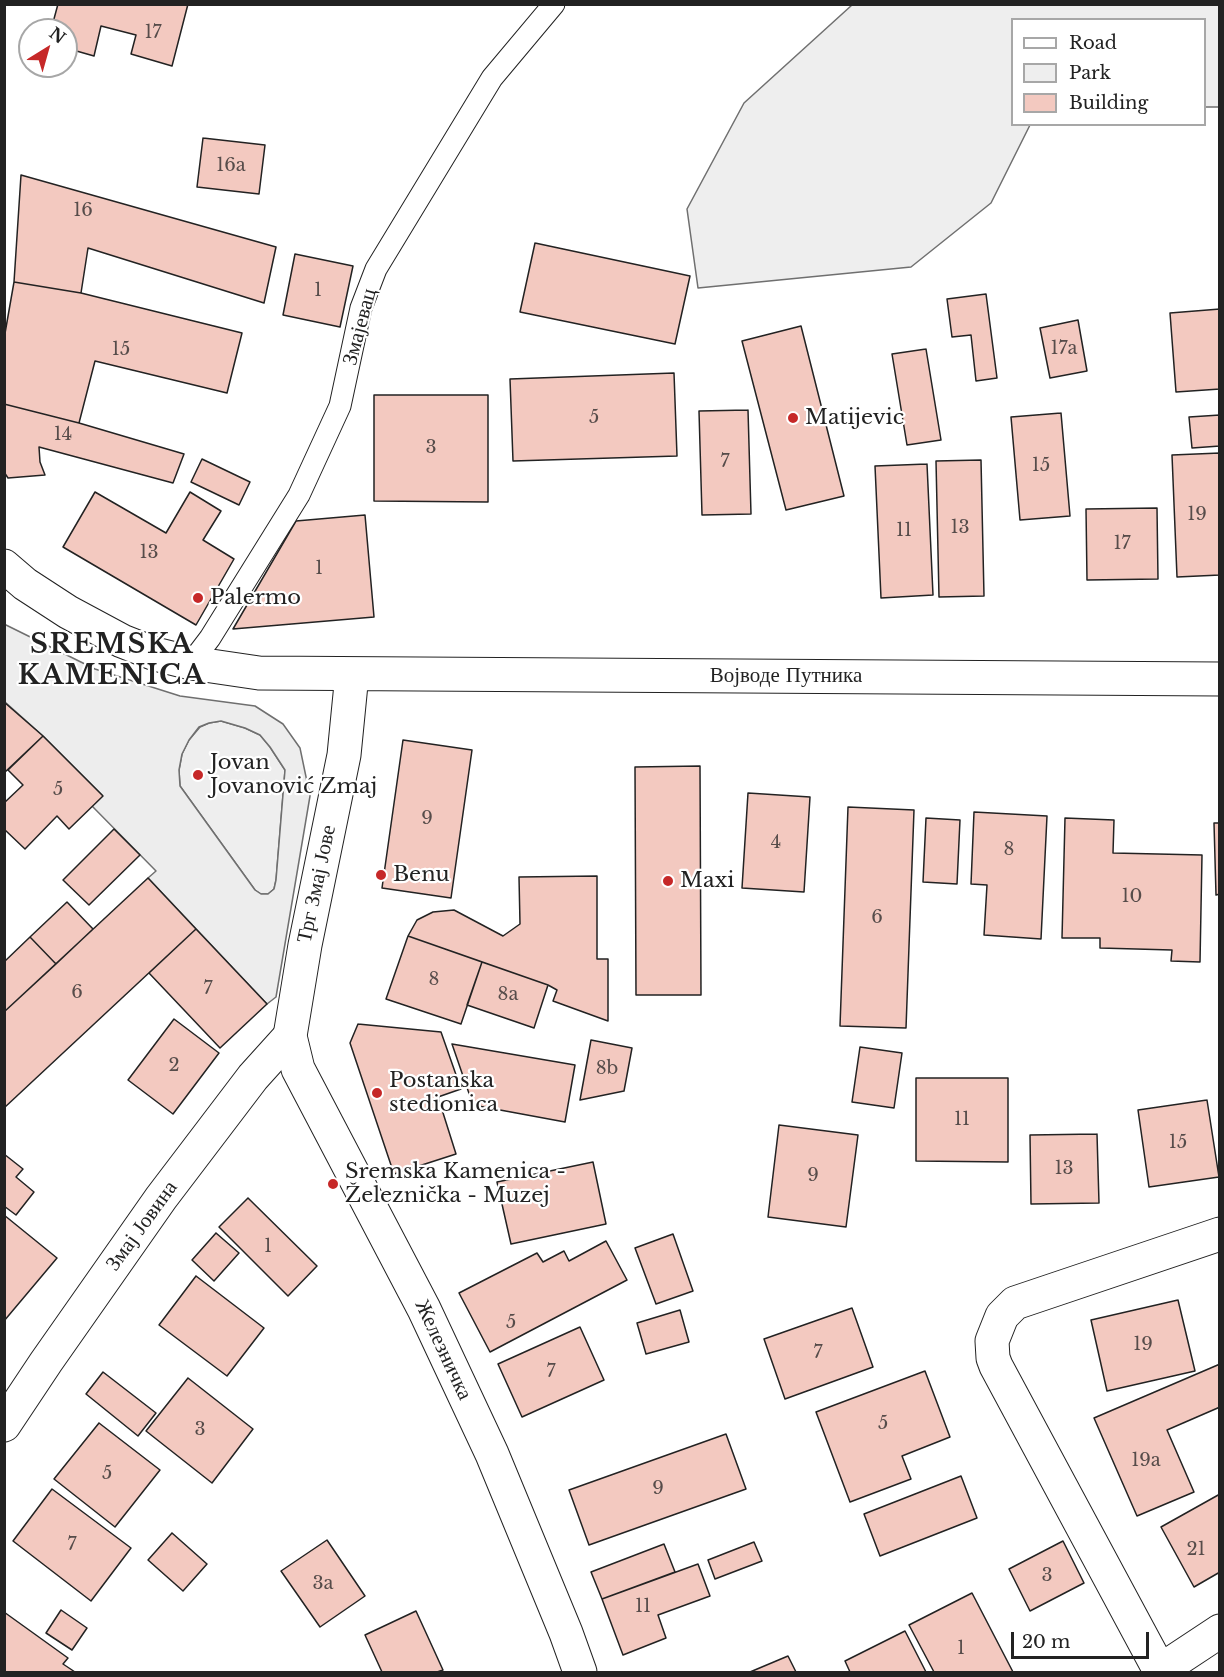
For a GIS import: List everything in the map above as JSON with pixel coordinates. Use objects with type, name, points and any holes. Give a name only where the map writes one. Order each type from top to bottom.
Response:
[{"type":"street","points":[[4,566],[25,584],[87,623],[122,641],[155,654],[191,663],[259,673],[352,674]]},
{"type":"street","name":"Војводе Путника","points":[[352,674],[1220,679]]},
{"type":"street","name":"Трг Змај Јове","points":[[290,1036],[304,945],[344,755],[352,674]]},
{"type":"street","name":"Змај Јовина","points":[[4,1425],[161,1198],[253,1077],[290,1036]]},
{"type":"street","name":"Железничка","points":[[290,1036],[298,1069],[424,1309],[492,1454],[580,1672]]},
{"type":"street","points":[[1220,1234],[1015,1303],[1002,1316],[993,1341],[993,1358],[996,1366],[1159,1672],[1220,1630]]},
{"type":"lane","name":"Змајевац","points":[[191,663],[228,609],[304,484],[340,406],[361,308],[376,269],[492,78],[554,4]]},
{"type":"green space","points":[[852,5],[1219,5],[1219,107],[1206,107],[1206,18],[1011,18],[1011,126],[1030,126],[991,203],[911,267],[698,288],[687,209],[744,103]]},
{"type":"green space","points":[[221,721],[260,735],[285,770],[276,880],[274,889],[268,894],[261,894],[255,890],[180,786],[179,770],[182,754],[189,740],[200,727]]},
{"type":"shaded area","points":[[4,624],[95,669],[180,696],[255,706],[283,724],[300,748],[310,796],[276,997],[267,1004],[148,878],[156,871],[92,806],[102,795],[5,702]],"holes":[[[221,721],[260,735],[285,770],[276,880],[274,889],[268,894],[261,894],[255,890],[180,786],[179,770],[182,754],[199,727]]]},
{"type":"building","points":[[58,4],[188,4],[172,66],[131,54],[136,35],[101,26],[94,56],[78,51],[78,18],[54,18]]},
{"type":"building","points":[[203,138],[265,145],[259,194],[197,187]]},
{"type":"building","points":[[21,175],[276,247],[264,303],[88,248],[81,293],[14,282]]},
{"type":"building","points":[[535,243],[690,276],[675,344],[520,312]]},
{"type":"building","points":[[295,254],[353,266],[340,327],[283,315]]},
{"type":"building","points":[[14,282],[81,293],[242,333],[227,393],[95,361],[79,423],[4,404],[4,339]]},
{"type":"building","points":[[986,294],[997,378],[976,381],[971,335],[952,337],[947,299]]},
{"type":"building","points":[[1220,309],[1220,389],[1176,392],[1170,313]]},
{"type":"building","points":[[1078,320],[1087,371],[1050,378],[1040,328]]},
{"type":"building","name":"Matijevic","points":[[801,326],[844,496],[786,510],[742,341]]},
{"type":"building","points":[[926,349],[941,440],[907,445],[892,354]]},
{"type":"building","points":[[674,373],[677,456],[513,461],[510,379]]},
{"type":"building","points":[[374,395],[488,395],[488,502],[374,501]]},
{"type":"building","points":[[4,404],[184,454],[173,483],[39,447],[40,462],[45,475],[8,478],[4,472]]},
{"type":"building","points":[[748,410],[751,514],[702,515],[699,411]]},
{"type":"building","points":[[1061,413],[1070,516],[1020,520],[1011,417]]},
{"type":"building","points":[[1220,415],[1220,446],[1192,448],[1189,417]]},
{"type":"building","points":[[1220,453],[1220,575],[1177,577],[1172,455]]},
{"type":"building","points":[[202,459],[250,482],[239,505],[191,482]]},
{"type":"building","points":[[981,460],[984,596],[939,597],[936,461]]},
{"type":"building","points":[[927,464],[933,595],[881,598],[875,466]]},
{"type":"building","points":[[95,492],[166,533],[190,492],[221,511],[203,540],[234,559],[196,625],[63,547]]},
{"type":"building","points":[[1157,508],[1158,579],[1087,580],[1086,509]]},
{"type":"building","points":[[365,515],[374,617],[233,629],[296,521]]},
{"type":"building","points":[[4,702],[43,736],[4,773]]},
{"type":"building","points":[[43,736],[103,796],[69,829],[57,816],[25,849],[4,829],[4,803],[23,785],[8,770]]},
{"type":"building","points":[[403,740],[472,750],[451,898],[382,888]]},
{"type":"building","name":"Maxi","points":[[700,766],[701,995],[636,995],[635,767]]},
{"type":"building","points":[[748,793],[810,797],[804,892],[742,888]]},
{"type":"building","points":[[848,807],[914,810],[906,1028],[840,1026]]},
{"type":"building","points":[[974,812],[1047,816],[1041,939],[984,935],[987,885],[971,884]]},
{"type":"building","points":[[926,818],[960,820],[957,884],[923,882]]},
{"type":"building","points":[[1065,818],[1114,820],[1113,853],[1202,855],[1200,962],[1171,961],[1172,950],[1100,948],[1100,938],[1062,938]]},
{"type":"building","points":[[1214,823],[1220,823],[1220,894],[1216,895]]},
{"type":"building","points":[[114,829],[140,855],[89,905],[63,880]]},
{"type":"building","points":[[597,876],[597,959],[608,959],[608,1021],[553,1001],[557,990],[548,985],[408,936],[417,920],[433,912],[454,910],[503,936],[520,924],[519,877]]},
{"type":"building","points":[[148,878],[196,929],[4,1108],[4,1012]]},
{"type":"building","points":[[67,902],[93,929],[56,964],[30,937]]},
{"type":"building","points":[[196,929],[267,1004],[220,1048],[149,973]]},
{"type":"building","points":[[408,936],[482,962],[461,1024],[386,999]]},
{"type":"building","points":[[30,937],[56,964],[4,1012],[4,962]]},
{"type":"building","points":[[482,962],[548,985],[534,1028],[467,1005]]},
{"type":"building","points":[[174,1019],[219,1053],[173,1114],[128,1080]]},
{"type":"building","points":[[358,1024],[441,1032],[461,1089],[438,1097],[456,1154],[394,1174],[350,1043]]},
{"type":"building","points":[[591,1040],[632,1048],[624,1091],[580,1100]]},
{"type":"building","points":[[452,1044],[575,1065],[565,1122],[473,1105]]},
{"type":"building","points":[[860,1047],[902,1053],[894,1108],[852,1102]]},
{"type":"building","points":[[916,1078],[1008,1078],[1008,1162],[916,1161]]},
{"type":"building","points":[[1207,1100],[1219,1177],[1149,1187],[1138,1110]]},
{"type":"building","points":[[779,1125],[858,1135],[846,1227],[768,1217]]},
{"type":"building","points":[[1097,1134],[1099,1203],[1031,1204],[1030,1135]]},
{"type":"building","points":[[4,1154],[23,1169],[16,1177],[34,1192],[16,1215],[4,1206]]},
{"type":"building","points":[[593,1162],[606,1224],[511,1244],[497,1182]]},
{"type":"building","points":[[248,1198],[317,1266],[288,1296],[219,1227]]},
{"type":"building","points":[[4,1215],[57,1258],[4,1321]]},
{"type":"building","points":[[216,1233],[239,1253],[214,1281],[192,1260]]},
{"type":"building","points":[[673,1234],[693,1291],[656,1304],[635,1248]]},
{"type":"building","points":[[606,1241],[627,1280],[490,1352],[459,1293],[537,1253],[543,1262],[564,1251],[569,1261]]},
{"type":"building","points":[[196,1276],[264,1328],[227,1376],[159,1325]]},
{"type":"building","points":[[1178,1300],[1195,1371],[1107,1391],[1091,1320]]},
{"type":"building","points":[[852,1308],[873,1367],[785,1399],[764,1339]]},
{"type":"building","points":[[680,1310],[689,1342],[646,1354],[637,1323]]},
{"type":"building","points":[[580,1327],[604,1380],[522,1417],[498,1364]]},
{"type":"building","points":[[1220,1364],[1220,1407],[1167,1430],[1194,1492],[1137,1516],[1094,1418]]},
{"type":"building","points":[[925,1371],[950,1437],[902,1456],[911,1479],[850,1502],[816,1412]]},
{"type":"building","points":[[103,1372],[156,1413],[138,1436],[86,1394]]},
{"type":"building","points":[[188,1378],[253,1429],[212,1483],[146,1431]]},
{"type":"building","points":[[99,1423],[160,1470],[115,1527],[54,1479]]},
{"type":"building","points":[[726,1434],[746,1489],[589,1545],[569,1490]]},
{"type":"building","points":[[961,1476],[977,1518],[880,1556],[864,1514]]},
{"type":"building","points":[[52,1489],[131,1548],[91,1601],[13,1541]]},
{"type":"building","points":[[1220,1494],[1220,1572],[1194,1587],[1161,1527]]},
{"type":"building","points":[[172,1533],[207,1564],[183,1591],[148,1560]]},
{"type":"building","points":[[327,1540],[365,1596],[320,1627],[281,1571]]},
{"type":"building","points":[[1063,1541],[1084,1583],[1030,1611],[1009,1569]]},
{"type":"building","points":[[754,1542],[762,1561],[715,1579],[708,1560]]},
{"type":"building","points":[[664,1544],[675,1572],[602,1599],[591,1572]]},
{"type":"building","points":[[698,1564],[710,1596],[658,1615],[666,1638],[623,1655],[602,1599]]},
{"type":"building","points":[[972,1593],[1013,1672],[934,1672],[909,1625]]},
{"type":"building","points":[[61,1610],[87,1628],[72,1650],[46,1633]]},
{"type":"building","points":[[416,1611],[443,1670],[437,1672],[382,1672],[365,1635]]},
{"type":"building","points":[[4,1612],[68,1658],[63,1664],[75,1672],[4,1672]]},
{"type":"building","points":[[905,1631],[926,1672],[850,1672],[845,1661]]},
{"type":"building","points":[[788,1656],[796,1672],[750,1672]]},
{"type":"place","name":"Matijevic","points":[[793,418]]},
{"type":"place","name":"Palermo","points":[[198,598]]},
{"type":"place","name":"Jovan Jovanović Zmaj","points":[[198,775]]},
{"type":"place","name":"Benu","points":[[381,875]]},
{"type":"place","name":"Maxi","points":[[668,881]]},
{"type":"place","name":"Postanska stedionica","points":[[377,1093]]},
{"type":"place","name":"Sremska Kamenica - Železnička - Muzej","points":[[333,1184]]},
{"type":"district","name":"SREMSKA KAMENICA","points":[[112,660]]}]
